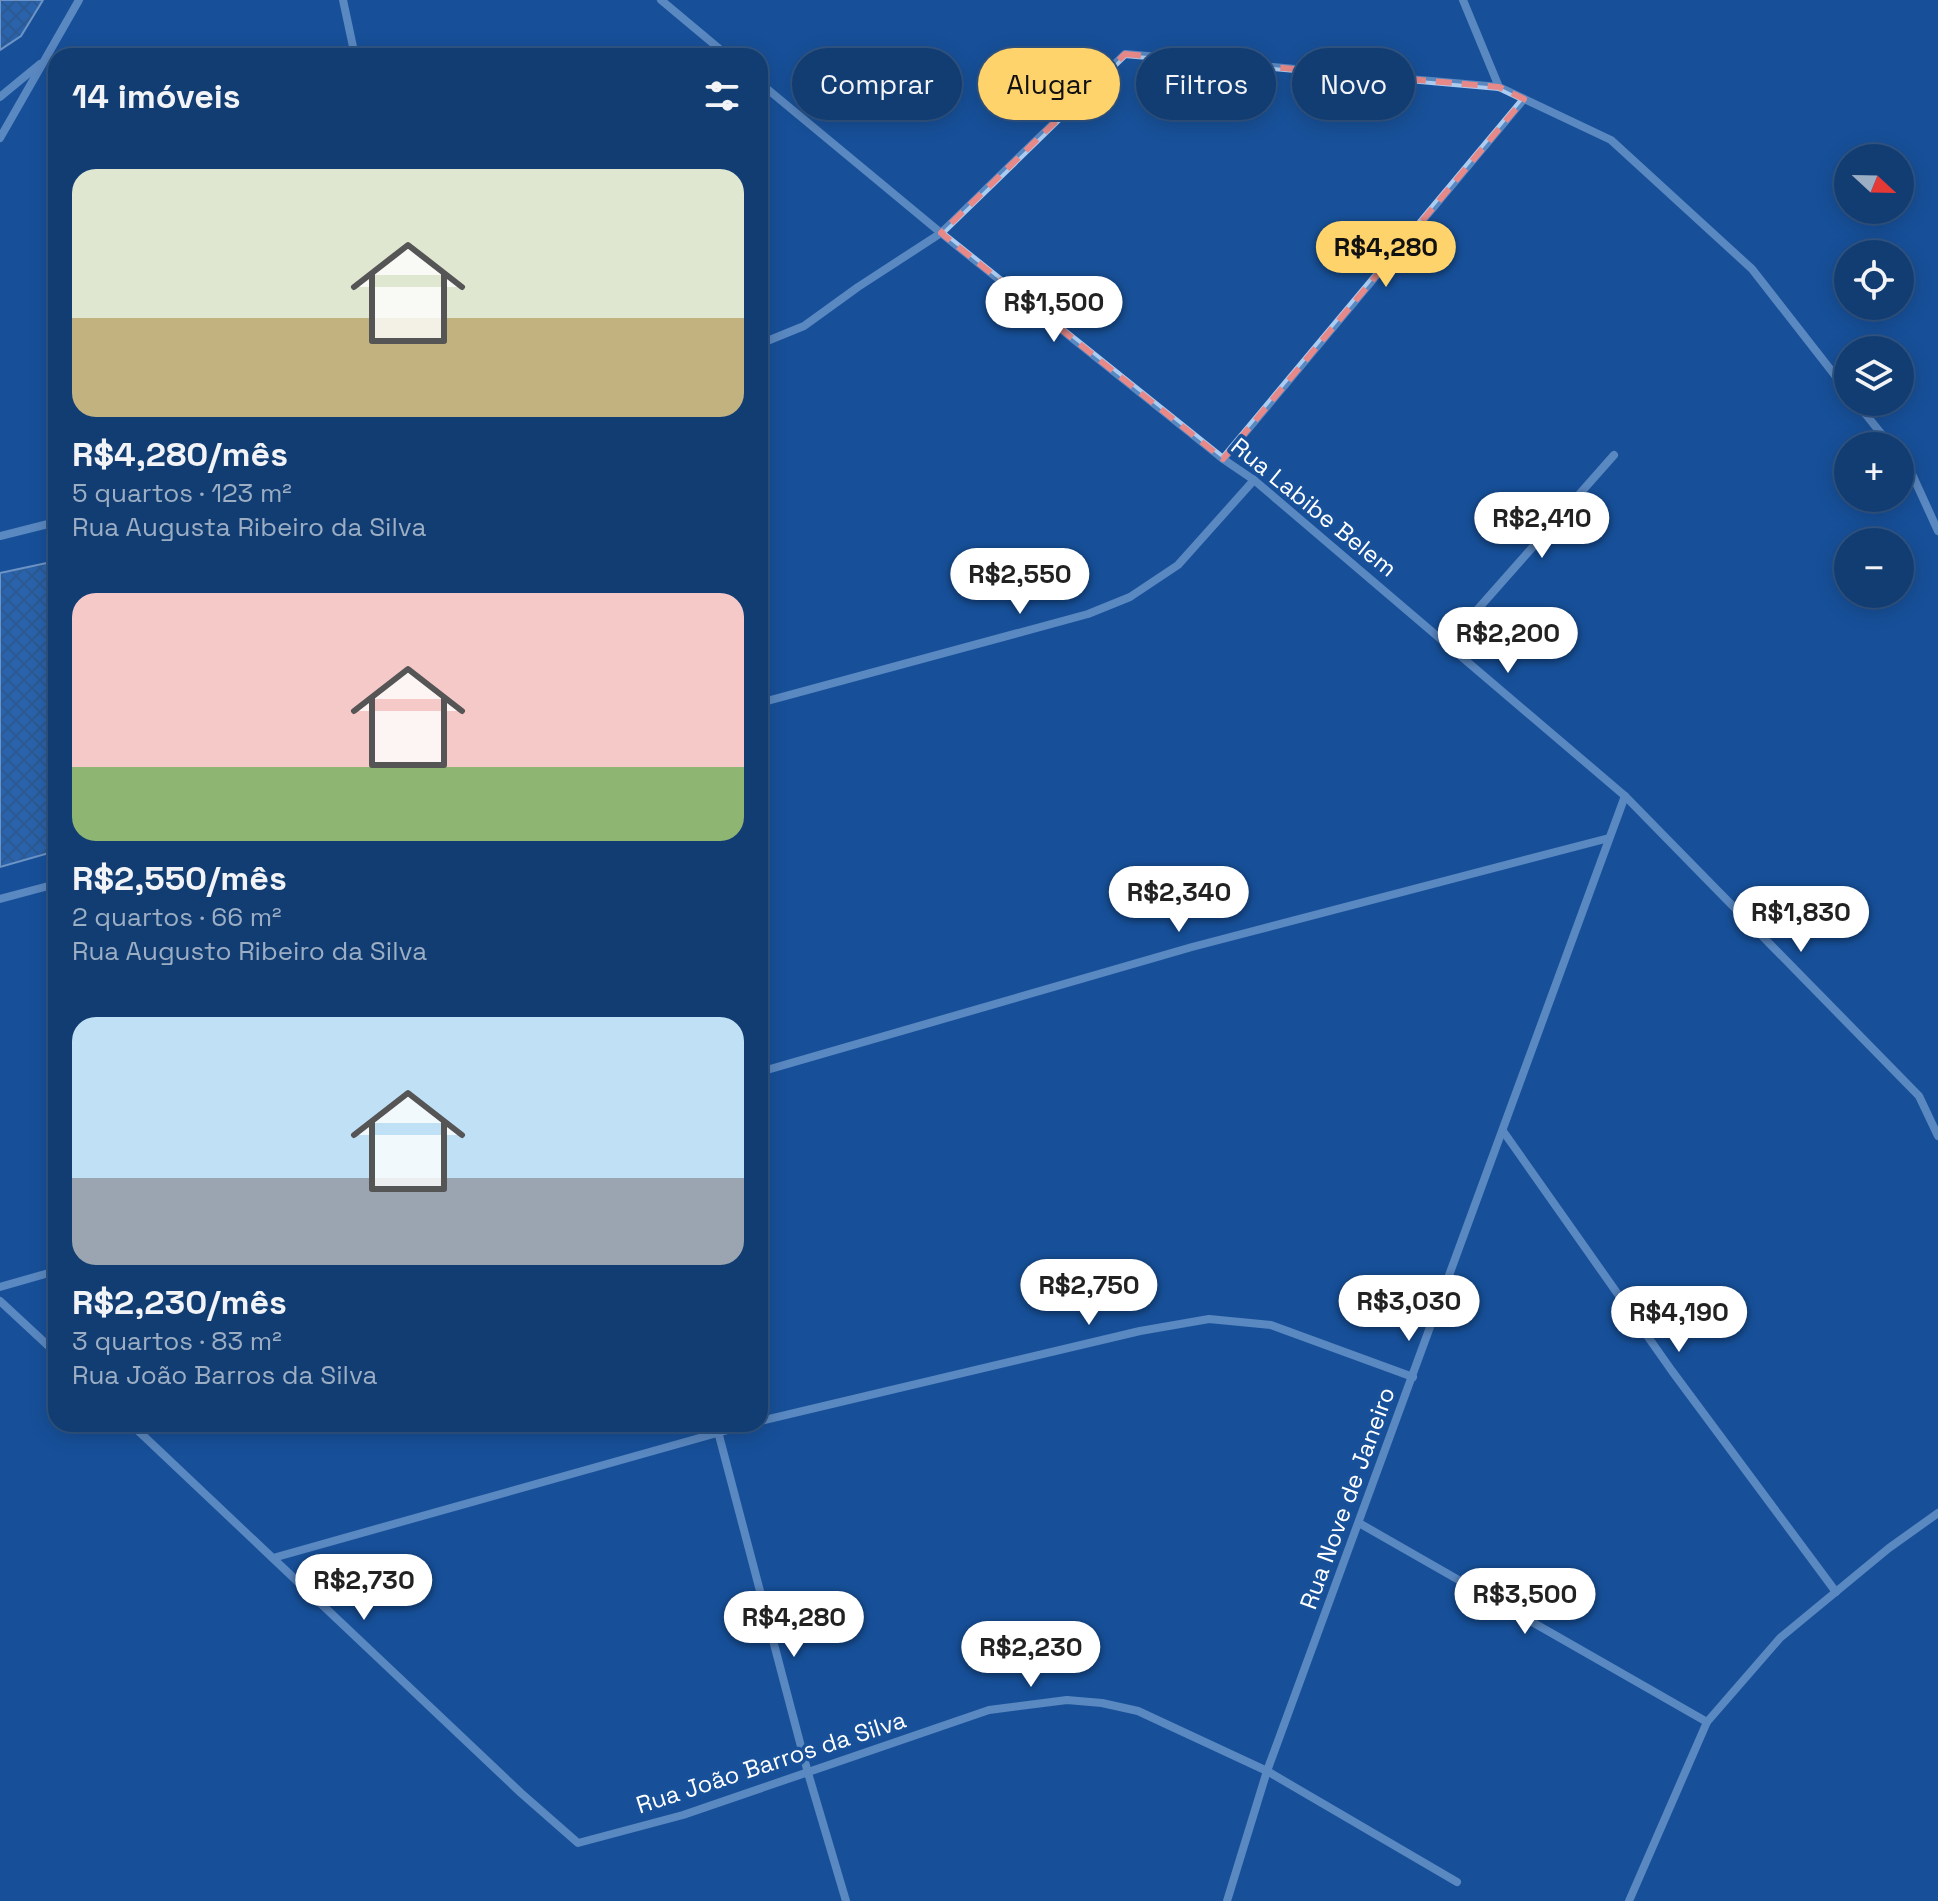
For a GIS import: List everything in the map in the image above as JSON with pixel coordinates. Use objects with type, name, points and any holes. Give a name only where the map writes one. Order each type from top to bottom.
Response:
[{"type":"street","points":[[51,48],[79,0]]},
{"type":"street","points":[[343,0],[353,48]]},
{"type":"street","points":[[661,0],[718,48]]},
{"type":"street","points":[[1463,0],[1499,87]]},
{"type":"street","points":[[0,138],[48,54]]},
{"type":"street","points":[[768,341],[804,326],[941,233],[1125,54],[1499,87],[1611,140],[1752,269],[1834,374]]},
{"type":"street","points":[[0,97],[44,61]]},
{"type":"street","name":"Rua Labibe Belem","points":[[768,90],[941,233],[1223,459],[1254,480],[1625,796],[1919,1096],[1938,1136]]},
{"type":"street","points":[[1223,459],[1524,99]]},
{"type":"street","points":[[1867,416],[1880,432]]},
{"type":"street","points":[[1447,644],[1614,455]]},
{"type":"street","points":[[1914,479],[1938,531]]},
{"type":"street","points":[[768,701],[1088,614],[1130,597],[1178,565],[1254,480]]},
{"type":"street","points":[[0,536],[48,524]]},
{"type":"street","name":"Rua Nove de Janeiro","points":[[1227,1901],[1267,1771],[1625,796]]},
{"type":"street","points":[[768,1070],[1192,947],[1609,838]]},
{"type":"street","points":[[0,899],[48,886]]},
{"type":"street","points":[[1503,1131],[1672,1371],[1836,1592]]},
{"type":"street","points":[[0,1287],[48,1273]]},
{"type":"street","points":[[0,1301],[48,1346]]},
{"type":"street","points":[[768,1419],[1140,1331],[1209,1319],[1271,1325],[1413,1377]]},
{"type":"street","points":[[139,1432],[273,1558],[703,1432]]},
{"type":"street","points":[[718,1432],[808,1773],[846,1901]]},
{"type":"street","points":[[1629,1901],[1707,1722],[1780,1638],[1889,1548],[1938,1513]]},
{"type":"street","points":[[1359,1523],[1707,1722]]},
{"type":"street","name":"Rua João Barros da Silva","points":[[273,1558],[578,1843],[683,1815],[989,1710],[1067,1700],[1138,1711],[1267,1771],[1457,1882]]},
{"type":"highlighted area","points":[[1125,54],[1499,87],[1524,99],[1223,459],[941,233]]},
{"type":"building","points":[[0,0],[43,0],[21,36],[0,50]]},
{"type":"building","points":[[48,563],[48,853],[0,867],[0,573]]}]
